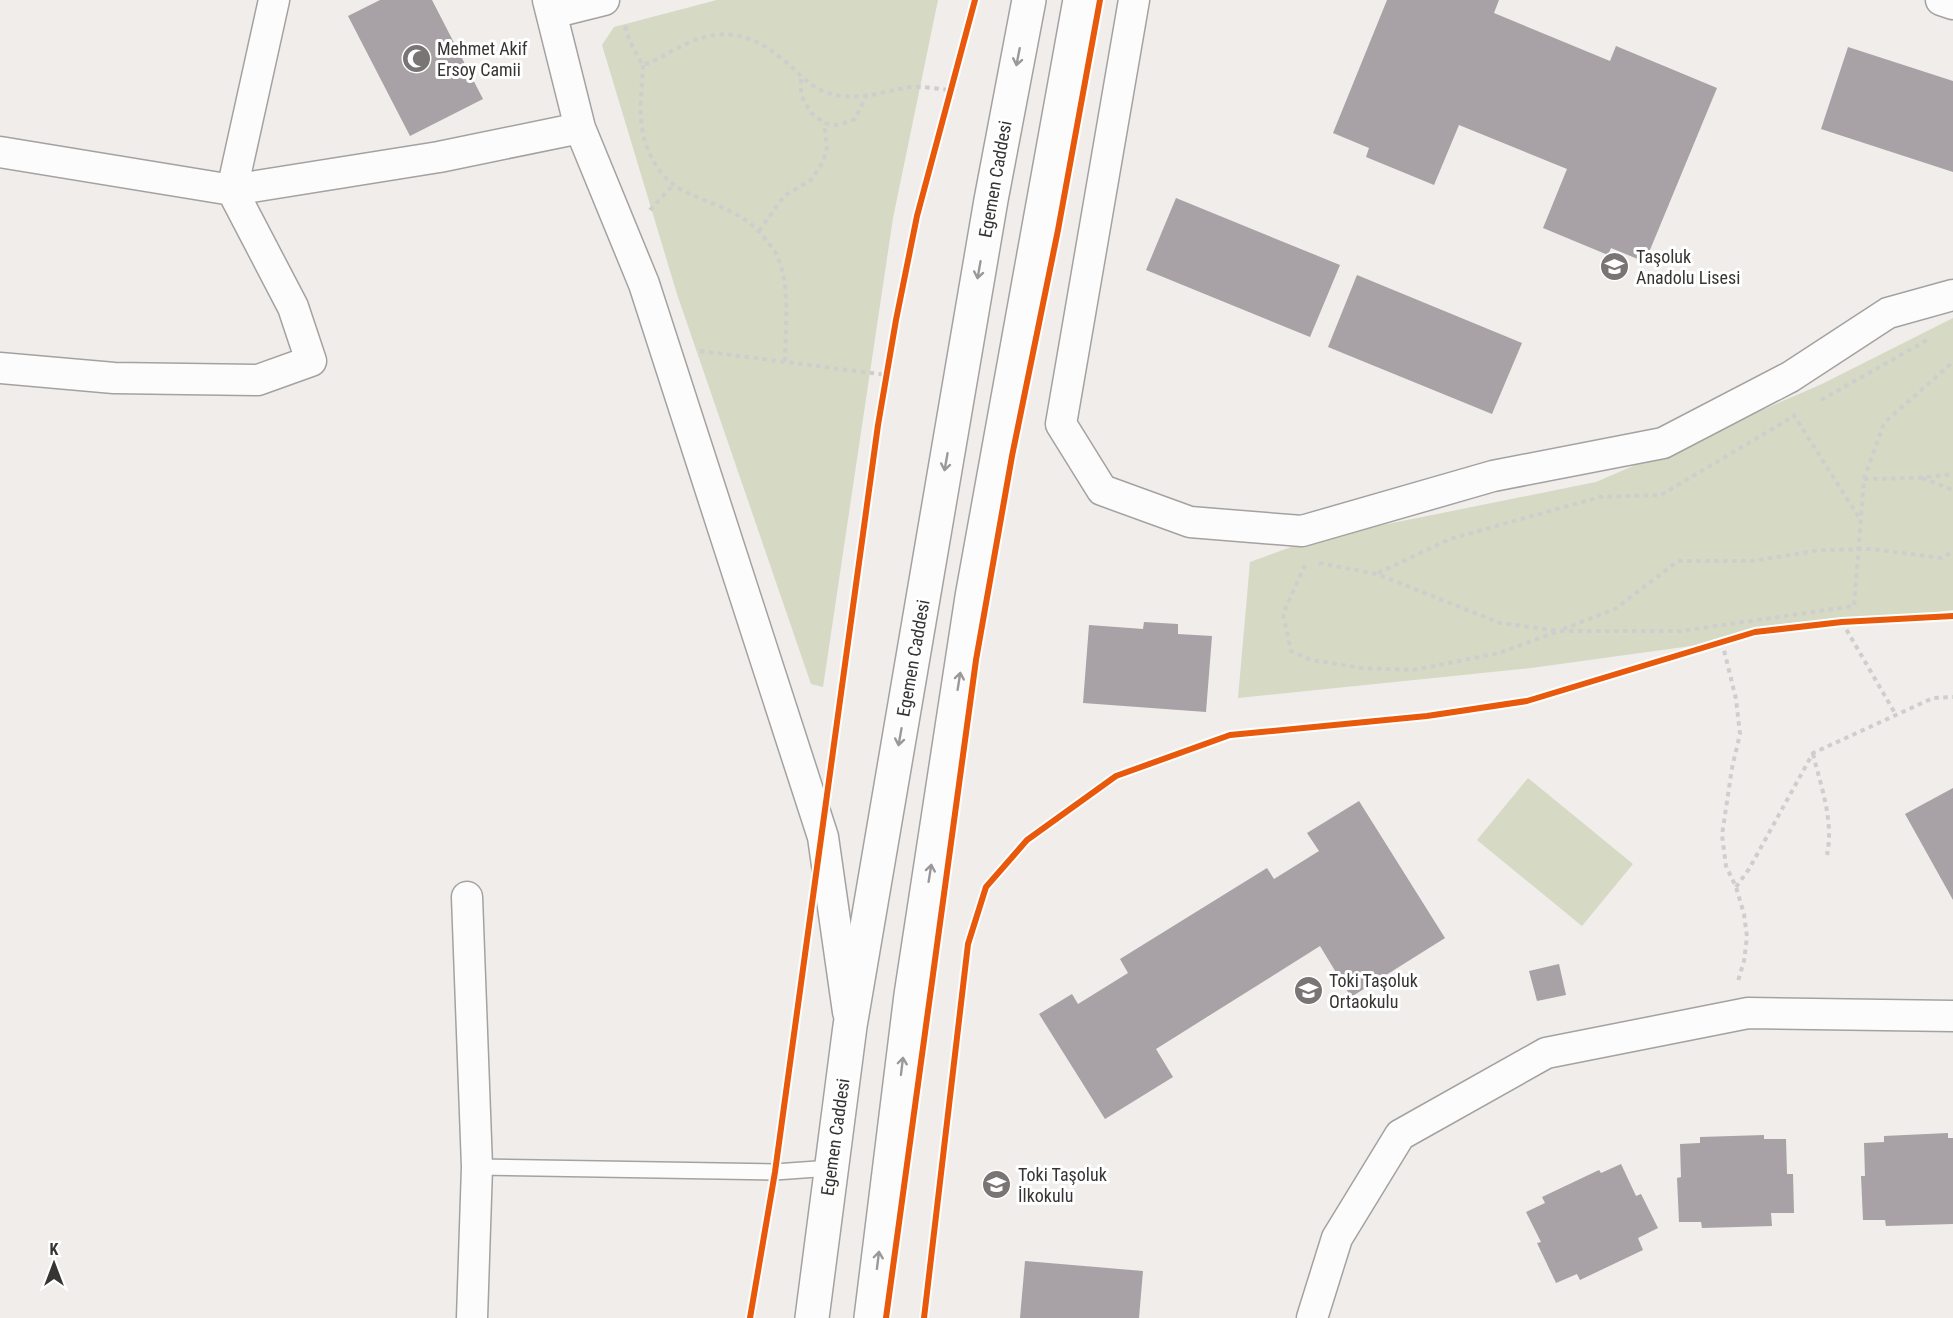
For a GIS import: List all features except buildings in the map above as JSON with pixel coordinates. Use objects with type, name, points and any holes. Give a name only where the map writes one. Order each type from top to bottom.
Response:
[{"type":"main road","name":"Egemen Caddesi","points":[[812,1318],[850,1026],[991,200],[1029,0]]},
{"type":"main road","points":[[871,1318],[911,995],[972,597],[1080,0]]},
{"type":"street","points":[[0,369],[114,378],[258,380],[311,361],[292,307],[232,190],[274,0]]},
{"type":"street","points":[[1134,0],[1061,424],[1102,490],[1190,522],[1309,530],[1493,476],[1663,443],[1775,385],[1888,313],[1953,295]]},
{"type":"street","points":[[1941,0],[1953,4]]},
{"type":"street","points":[[614,10],[550,6],[580,128],[644,284],[823,837],[850,1026]]},
{"type":"street","points":[[0,152],[232,190],[439,157],[580,128]]},
{"type":"street","points":[[467,897],[477,1167],[472,1318]]},
{"type":"street","points":[[1312,1318],[1337,1238],[1400,1135],[1546,1053],[1748,1013],[1953,1016]]},
{"type":"lane","points":[[477,1167],[775,1172],[831,1168]]},
{"type":"path","points":[[614,10],[643,65],[640,112],[644,138],[655,165],[674,184],[741,216],[759,231],[778,257],[785,289],[785,362]]},
{"type":"path","points":[[643,65],[661,59],[687,43],[711,34],[736,34],[759,42],[783,59],[801,78],[826,92],[851,98],[912,87],[951,90]]},
{"type":"path","points":[[801,78],[801,95],[811,112],[824,123],[838,124],[855,118],[866,96]]},
{"type":"path","points":[[948,102],[954,79]]},
{"type":"path","points":[[759,231],[784,196],[811,180],[823,162],[827,147],[824,123]]},
{"type":"path","points":[[646,215],[674,184]]},
{"type":"path","points":[[665,347],[887,375]]},
{"type":"path","points":[[1306,561],[1377,574],[1500,623],[1559,631],[1681,631],[1854,606],[1864,479],[1884,423],[1953,362]]},
{"type":"path","points":[[885,385],[888,364]]},
{"type":"path","points":[[1775,385],[1860,519]]},
{"type":"path","points":[[1864,479],[1953,474]]},
{"type":"path","points":[[1922,477],[1953,490]]},
{"type":"path","points":[[1309,530],[1306,561],[1283,614],[1291,651],[1311,660],[1362,668],[1413,670],[1499,653],[1616,609],[1678,561],[1752,561],[1821,550],[1872,549],[1942,558],[1953,551]]},
{"type":"path","points":[[1831,623],[1853,621]]},
{"type":"path","points":[[1842,622],[1896,715]]},
{"type":"path","points":[[1711,645],[1733,638]]},
{"type":"path","points":[[1722,642],[1736,699],[1740,734],[1732,768],[1722,835],[1726,866],[1736,887],[1744,914],[1747,937],[1744,961],[1728,1017]]},
{"type":"path","points":[[1736,887],[1749,869],[1813,753],[1933,699],[1953,697]]},
{"type":"path","points":[[1813,753],[1825,798],[1829,825],[1830,844],[1827,855]]},
{"type":"green space","points":[[717,0],[938,0],[893,218],[823,687],[811,684],[677,294],[602,45],[614,27]]},
{"type":"green space","points":[[1953,318],[1953,610],[1531,668],[1238,698],[1250,562],[1313,539],[1596,482],[1822,384]]},
{"type":"green space","points":[[1528,778],[1633,864],[1582,926],[1477,840]]},
{"type":"cycle path","points":[[750,1318],[775,1172],[878,425],[917,216],[975,0]]},
{"type":"cycle path","points":[[886,1318],[976,660],[1012,456],[1058,230],[1100,0]]},
{"type":"cycle path","points":[[924,1318],[968,944],[986,887],[1027,840],[1116,776],[1230,735],[1427,716],[1527,701],[1755,632],[1842,622],[1953,616]]},
{"type":"place","name":"Mehmet Akif Ersoy Camii","points":[[416,58]]},
{"type":"place","name":"Taşoluk Anadolu Lisesi","points":[[1615,266]]},
{"type":"place","name":"Toki Taşoluk Ortaokulu","points":[[1308,990]]},
{"type":"place","name":"Toki Taşoluk İlkokulu","points":[[997,1184]]}]
